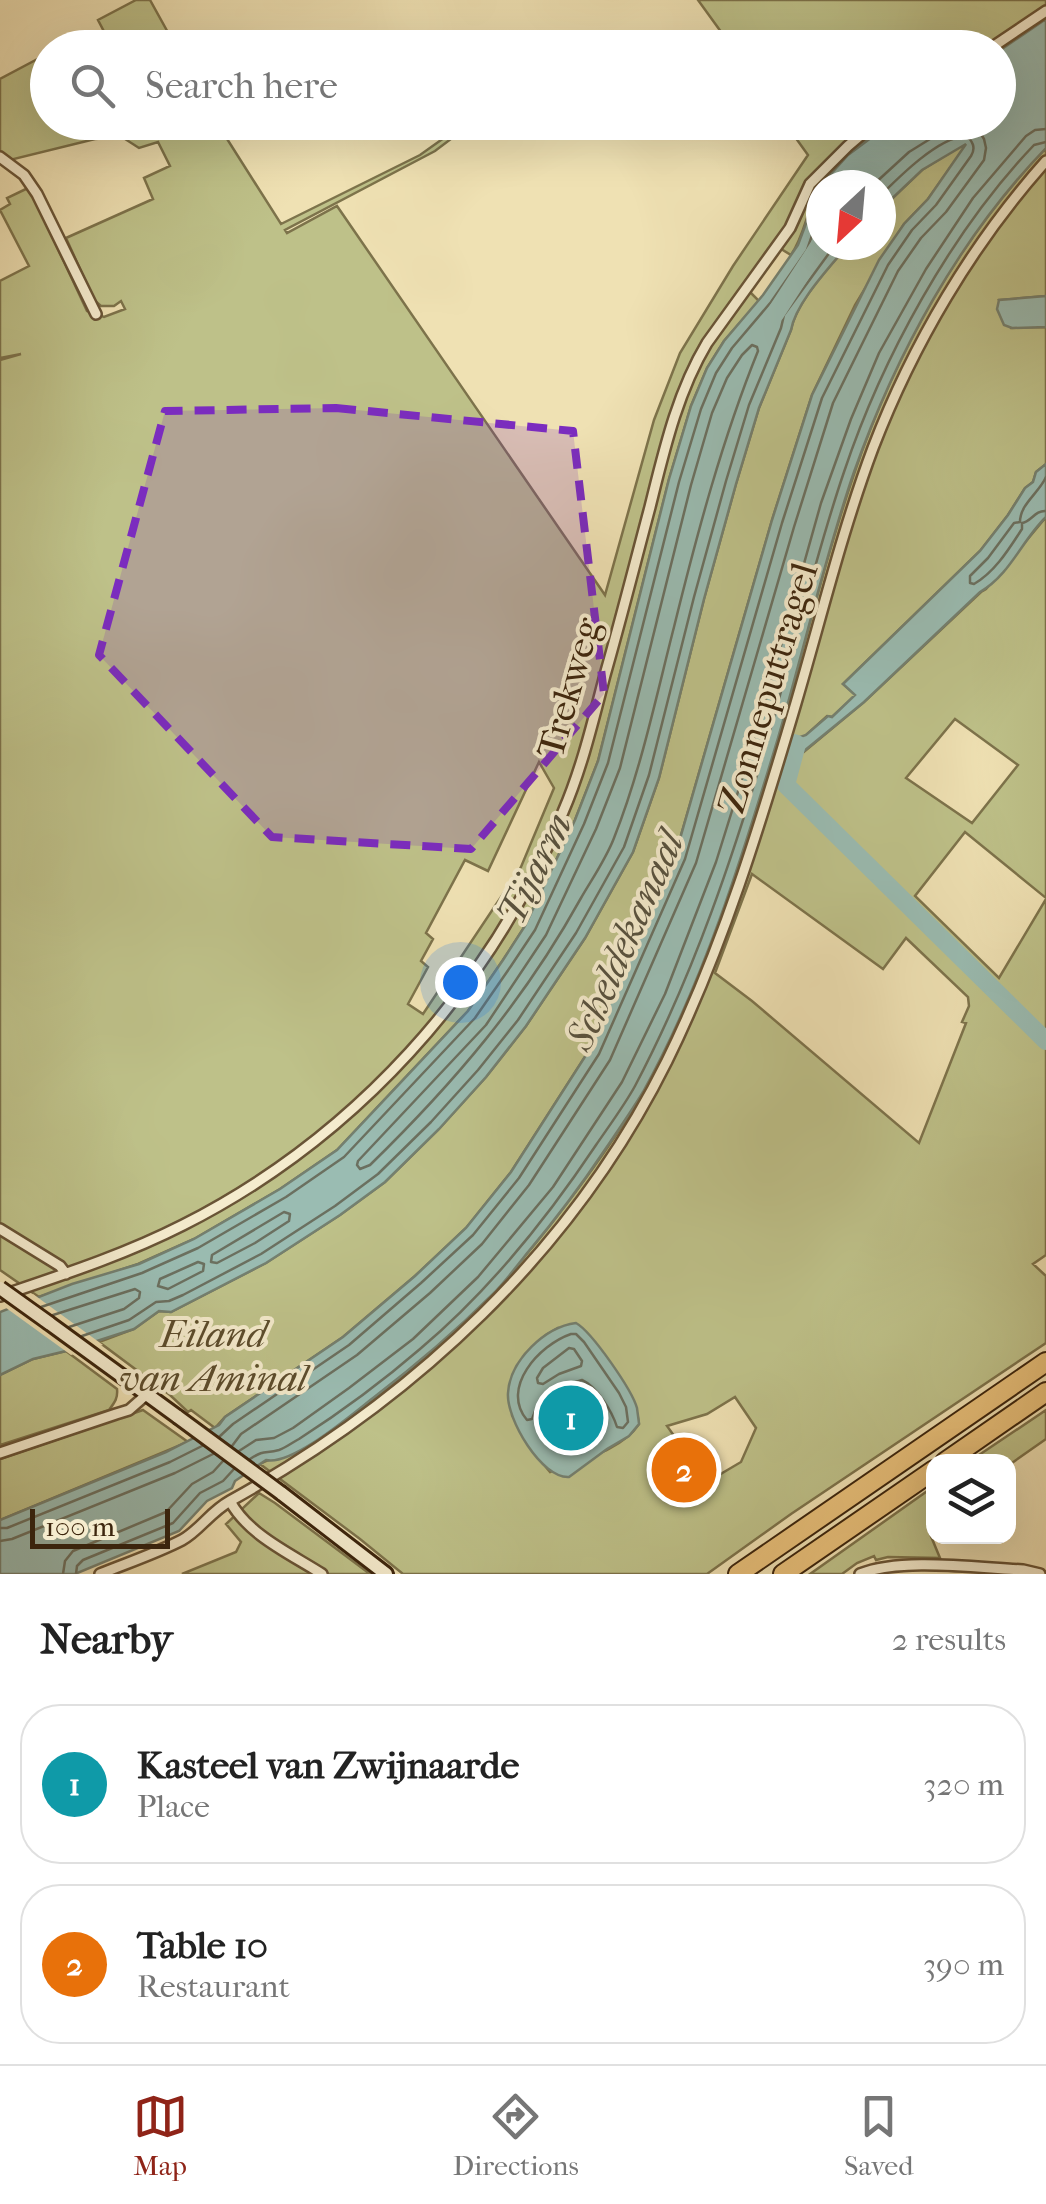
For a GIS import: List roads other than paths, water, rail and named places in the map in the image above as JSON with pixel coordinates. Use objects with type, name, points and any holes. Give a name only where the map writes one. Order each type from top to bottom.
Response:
[{"type":"highway","points":[[738,1574],[1046,1362]]},
{"type":"highway","points":[[957,1454],[1046,1392]]},
{"type":"highway","points":[[782,1574],[926,1475]]},
{"type":"main road","points":[[0,1288],[386,1574]]},
{"type":"street","points":[[1016,31],[1046,11]]},
{"type":"street","name":"Trekweg","points":[[0,1296],[144,1244],[241,1193],[308,1147],[364,1099],[414,1050],[477,969],[530,882],[575,780],[666,445],[698,359],[790,228],[810,184],[856,140]]},
{"type":"street","points":[[0,157],[24,174],[37,194],[96,314]]},
{"type":"street","name":"Zonneputtragel","points":[[100,1574],[184,1539],[213,1511],[340,1434],[399,1389],[520,1276],[587,1192],[671,1052],[730,912],[862,482],[888,412],[925,336],[971,259],[994,224],[1046,161]]},
{"type":"street","points":[[0,1229],[60,1266],[66,1274]]},
{"type":"street","points":[[0,1453],[128,1410],[146,1395]]},
{"type":"street","points":[[230,1501],[252,1529],[322,1574]]},
{"type":"street","points":[[860,1574],[910,1565],[1040,1574],[1046,1565]]},
{"type":"water","points":[[1046,19],[1046,148],[1014,183],[958,259],[889,384],[843,505],[778,738],[703,963],[643,1092],[567,1203],[497,1290],[404,1374],[305,1448],[277,1460],[266,1460],[235,1481],[232,1488],[207,1501],[179,1531],[75,1574],[0,1574],[0,1520],[166,1452],[219,1425],[225,1417],[343,1337],[415,1276],[466,1228],[511,1172],[590,1049],[675,856],[812,395],[879,260],[896,260],[896,236],[928,199],[966,144],[922,170],[896,195],[896,170],[834,170],[868,140],[1016,140],[1016,39]]},
{"type":"water","points":[[806,224],[806,260],[836,260],[799,308],[759,408],[704,599],[659,778],[633,852],[585,938],[526,1026],[439,1129],[385,1182],[340,1215],[266,1263],[171,1312],[159,1311],[134,1329],[33,1359],[0,1375],[0,1312],[139,1264],[194,1239],[280,1189],[337,1150],[468,1011],[525,926],[598,761],[669,479],[707,368],[798,245]]},
{"type":"water","points":[[1046,296],[1046,327],[1004,325],[997,309],[999,300]]},
{"type":"water","points":[[1046,464],[1046,517],[1008,567],[864,702],[804,751],[797,744],[800,737],[832,717],[855,695],[843,684],[980,551],[1033,482],[1036,472]]},
{"type":"water","points":[[576,1323],[601,1349],[634,1400],[639,1424],[629,1436],[569,1477],[548,1468],[528,1446],[513,1417],[508,1393],[522,1357],[541,1338]],"holes":[[[582,1390],[606,1425],[570,1451],[543,1415],[569,1394]]]},
{"type":"waterway","name":"Tijarm","points":[[775,314],[810,260]]},
{"type":"waterway","points":[[794,743],[797,744],[786,785],[1046,1041]]},
{"type":"place","name":"Kasteel van Zwijnaarde","points":[[571,1418]]},
{"type":"place","name":"Table 10","points":[[684,1470]]},
{"type":"water label","name":"Scheldekanaal","points":[[625,941]]},
{"type":"park label","name":"Eiland van Aminal","points":[[213,1356]]}]
